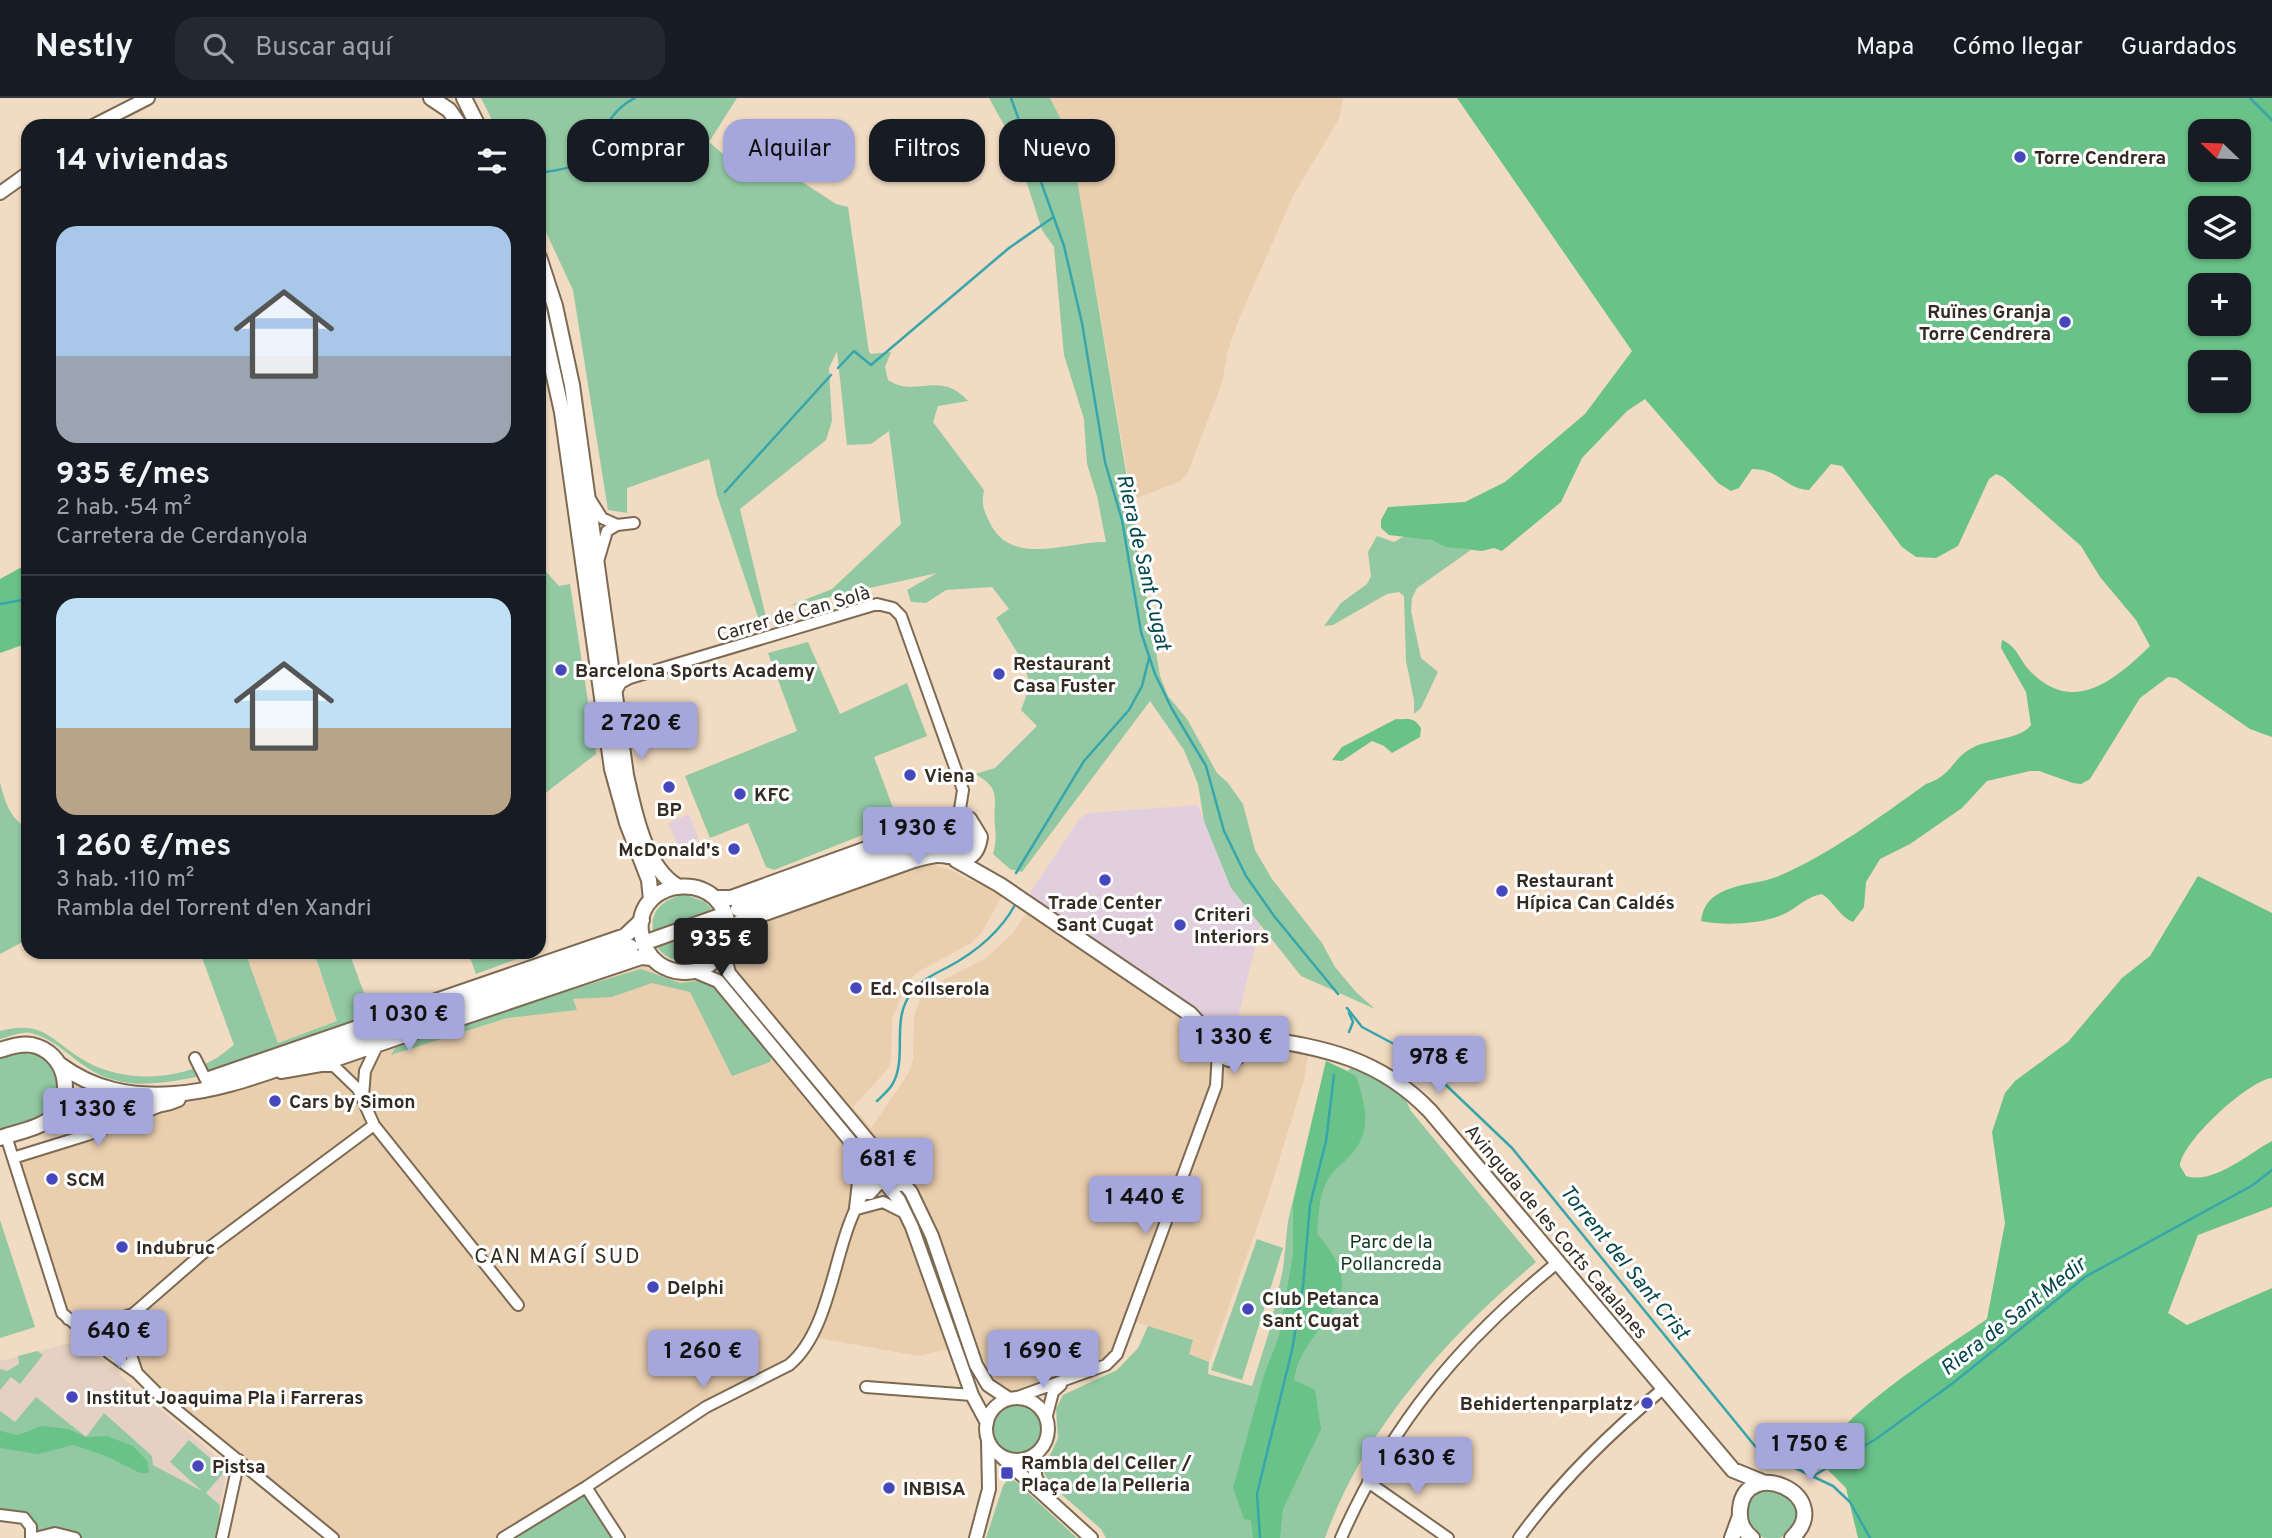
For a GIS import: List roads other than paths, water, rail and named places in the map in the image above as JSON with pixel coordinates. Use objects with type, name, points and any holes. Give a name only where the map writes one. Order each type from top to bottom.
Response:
[{"type":"main road","points":[[431,98],[449,110],[455,119]]},
{"type":"main road","points":[[464,98],[475,119]]},
{"type":"main road","points":[[546,293],[588,495],[622,755],[636,814],[659,871],[677,886]]},
{"type":"main road","points":[[154,1094],[206,1080],[625,936],[642,920],[651,900],[649,880],[627,823],[611,761],[554,334],[546,321]]},
{"type":"main road","points":[[651,900],[677,886],[694,887],[715,898],[732,898],[966,817],[975,824],[980,837],[978,847],[968,857],[894,853]]},
{"type":"main road","points":[[738,909],[894,853],[946,822]]},
{"type":"main road","points":[[946,822],[936,838],[948,855]]},
{"type":"main road","name":"Avinguda de les Corts Catalanes","points":[[978,847],[980,864],[996,883]]},
{"type":"main road","points":[[728,934],[740,922],[895,865],[936,855],[948,855]]},
{"type":"main road","name":"Avinguda de les Corts Catalanes","points":[[948,855],[996,883],[1189,1014],[1234,1033],[1285,1044],[1310,1045],[1349,1057],[1378,1070],[1407,1089],[1430,1111],[1733,1470],[1765,1483],[1788,1487],[1800,1500],[1803,1517],[1792,1538]]},
{"type":"main road","points":[[431,1028],[641,957],[652,958],[669,969],[694,971],[712,963],[723,950],[728,934],[727,917],[715,898]]},
{"type":"main road","points":[[652,940],[717,917]]},
{"type":"main road","points":[[642,920],[642,939],[652,958]]},
{"type":"main road","points":[[3,1137],[42,1124],[62,1103],[74,1098],[142,1104],[168,1103],[194,1092],[377,1036],[631,947]]},
{"type":"main road","name":"Avinguda de les Corts Catalanes","points":[[1189,1014],[1217,1049]]},
{"type":"main road","points":[[1234,1033],[1242,1041],[1238,1056],[1225,1058],[1217,1049],[1220,1036],[1234,1033]]},
{"type":"main road","name":"Avinguda de les Corts Catalanes","points":[[1238,1056],[1285,1044]]},
{"type":"main road","points":[[0,1050],[16,1045],[33,1045],[100,1088],[154,1094],[194,1092]]},
{"type":"main road","points":[[59,1064],[66,1086],[62,1103]]},
{"type":"main road","name":"Avinguda de les Corts Catalanes","points":[[1733,1470],[1743,1529],[1752,1538]]},
{"type":"main road","points":[[1732,1538],[1741,1508],[1750,1490],[1765,1483]]},
{"type":"street","points":[[107,119],[148,98]]},
{"type":"street","points":[[0,193],[21,178]]},
{"type":"street","points":[[588,495],[602,518],[617,525],[634,523]]},
{"type":"street","points":[[597,565],[603,537],[617,525]]},
{"type":"street","name":"Carrer de Can Solà","points":[[614,695],[621,683],[630,678],[877,604],[893,608],[901,616],[963,790],[960,809],[946,822]]},
{"type":"street","points":[[723,950],[729,973],[850,1127],[905,1213],[972,1395],[987,1423],[988,1501],[976,1538]]},
{"type":"street","points":[[694,971],[718,981],[850,1127],[892,1166],[915,1200],[932,1236],[976,1365],[988,1385],[1012,1399],[1034,1403],[1046,1419]]},
{"type":"street","points":[[236,1081],[321,1066],[431,1028]]},
{"type":"street","points":[[363,1096],[365,1071],[376,1048]]},
{"type":"street","points":[[1216,1086],[1217,1049]]},
{"type":"street","points":[[987,1423],[997,1406],[1106,1365],[1122,1344],[1216,1086],[1238,1056]]},
{"type":"street","points":[[195,1058],[206,1080]]},
{"type":"street","points":[[321,1066],[334,1066],[363,1096],[374,1125],[518,1305]]},
{"type":"street","points":[[346,1078],[352,1071],[365,1071]]},
{"type":"street","points":[[16,1157],[87,1135],[168,1103]]},
{"type":"street","points":[[68,1319],[100,1325],[133,1314],[210,1247],[374,1125]]},
{"type":"street","points":[[503,1538],[586,1487],[706,1407],[799,1357],[815,1329],[855,1211],[858,1182],[850,1127]]},
{"type":"street","points":[[3,1137],[16,1157],[62,1313],[333,1538]]},
{"type":"street","points":[[855,1211],[866,1194],[870,1194],[881,1182],[881,1176]]},
{"type":"street","points":[[881,1176],[893,1178],[915,1200]]},
{"type":"street","points":[[855,1211],[883,1202],[905,1213]]},
{"type":"street","points":[[1341,1538],[1368,1482],[1420,1398],[1453,1358],[1494,1316],[1558,1263]]},
{"type":"street","points":[[100,1325],[96,1332],[103,1348],[118,1354],[125,1351],[133,1314]]},
{"type":"street","points":[[115,1322],[130,1337],[137,1373]]},
{"type":"street","points":[[999,1454],[1017,1460],[1035,1454],[1046,1439],[1046,1419],[1053,1392],[1066,1380]]},
{"type":"street","points":[[866,1387],[972,1395]]},
{"type":"street","points":[[1519,1538],[1572,1474],[1629,1417],[1664,1388]]},
{"type":"street","points":[[988,1440],[999,1454],[1090,1538]]},
{"type":"street","points":[[1035,1454],[1035,1476],[1045,1497]]},
{"type":"street","points":[[222,1538],[239,1461]]},
{"type":"street","points":[[1368,1482],[1448,1538]]},
{"type":"street","points":[[586,1487],[619,1538]]},
{"type":"street","points":[[3,1518],[19,1516],[28,1522],[33,1538],[55,1533],[75,1538]]},
{"type":"waterway","points":[[546,172],[569,168],[586,158],[614,114],[635,98]]},
{"type":"waterway","name":"Riera de Sant Cugat","points":[[1011,98],[1064,246],[1082,323],[1105,462],[1122,520],[1141,632],[1155,674],[1172,709],[1206,766],[1224,831],[1246,876],[1274,916],[1338,994]]},
{"type":"waterway","points":[[2250,98],[2272,120]]},
{"type":"waterway","points":[[838,368],[854,351],[871,365],[1009,248],[1052,218]]},
{"type":"waterway","points":[[725,492],[831,375]]},
{"type":"waterway","points":[[0,604],[21,600]]},
{"type":"waterway","points":[[1016,873],[1084,761],[1129,710],[1142,686],[1149,658]]},
{"type":"waterway","points":[[877,1101],[890,1087],[897,1074],[902,1013],[913,991],[925,980],[968,955],[986,940],[1002,924],[1015,905]]},
{"type":"waterway","name":"Torrent del Sant Crist","points":[[1347,1008],[1362,1027],[1409,1052],[1426,1066],[1512,1148],[1759,1451],[1833,1486],[1850,1502],[1870,1538]]},
{"type":"waterway","name":"Riera de Sant Cugat","points":[[1349,1013],[1353,1022],[1349,1032]]},
{"type":"waterway","name":"Riera de Sant Cugat","points":[[1260,1538],[1257,1494],[1292,1350],[1303,1286],[1310,1205],[1326,1141],[1334,1075]]},
{"type":"waterway","name":"Riera de Sant Medir","points":[[1815,1475],[1876,1439],[1953,1383],[2085,1277],[2253,1185],[2272,1170]]},
{"type":"place","name":"Torre Cendrera","points":[[2020,157]]},
{"type":"place","name":"Ruïnes Granja Torre Cendrera","points":[[2065,322]]},
{"type":"place","name":"Barcelona Sports Academy","points":[[561,670]]},
{"type":"place","name":"Restaurant Casa Fuster","points":[[999,674]]},
{"type":"place","name":"Viena","points":[[910,775]]},
{"type":"place","name":"BP","points":[[669,787]]},
{"type":"place","name":"KFC","points":[[740,794]]},
{"type":"place","name":"McDonald's","points":[[734,849]]},
{"type":"place","name":"Trade Center Sant Cugat","points":[[1105,880]]},
{"type":"place","name":"Restaurant Hípica Can Caldés","points":[[1502,891]]},
{"type":"place","name":"Criteri Interiors","points":[[1180,925]]},
{"type":"place","name":"Ed. Collserola","points":[[856,988]]},
{"type":"place","name":"Cars by Simon","points":[[275,1101]]},
{"type":"place","name":"SCM","points":[[52,1179]]},
{"type":"place","name":"Indubruc","points":[[122,1247]]},
{"type":"place","name":"Delphi","points":[[653,1287]]},
{"type":"place","name":"Club Petanca Sant Cugat","points":[[1248,1309]]},
{"type":"place","name":"Institut Joaquima Pla i Farreras","points":[[72,1397]]},
{"type":"place","name":"Behidertenparplatz","points":[[1647,1403]]},
{"type":"place","name":"Pistsa","points":[[198,1466]]},
{"type":"place","name":"Rambla del Celler / Plaça de la Pelleria","points":[[1007,1473]]},
{"type":"place","name":"INBISA","points":[[889,1488]]},
{"type":"district","name":"CAN MAGÍ SUD","points":[[558,1256]]},
{"type":"park label","name":"Parc de la Pollancreda","points":[[1391,1252]]}]
